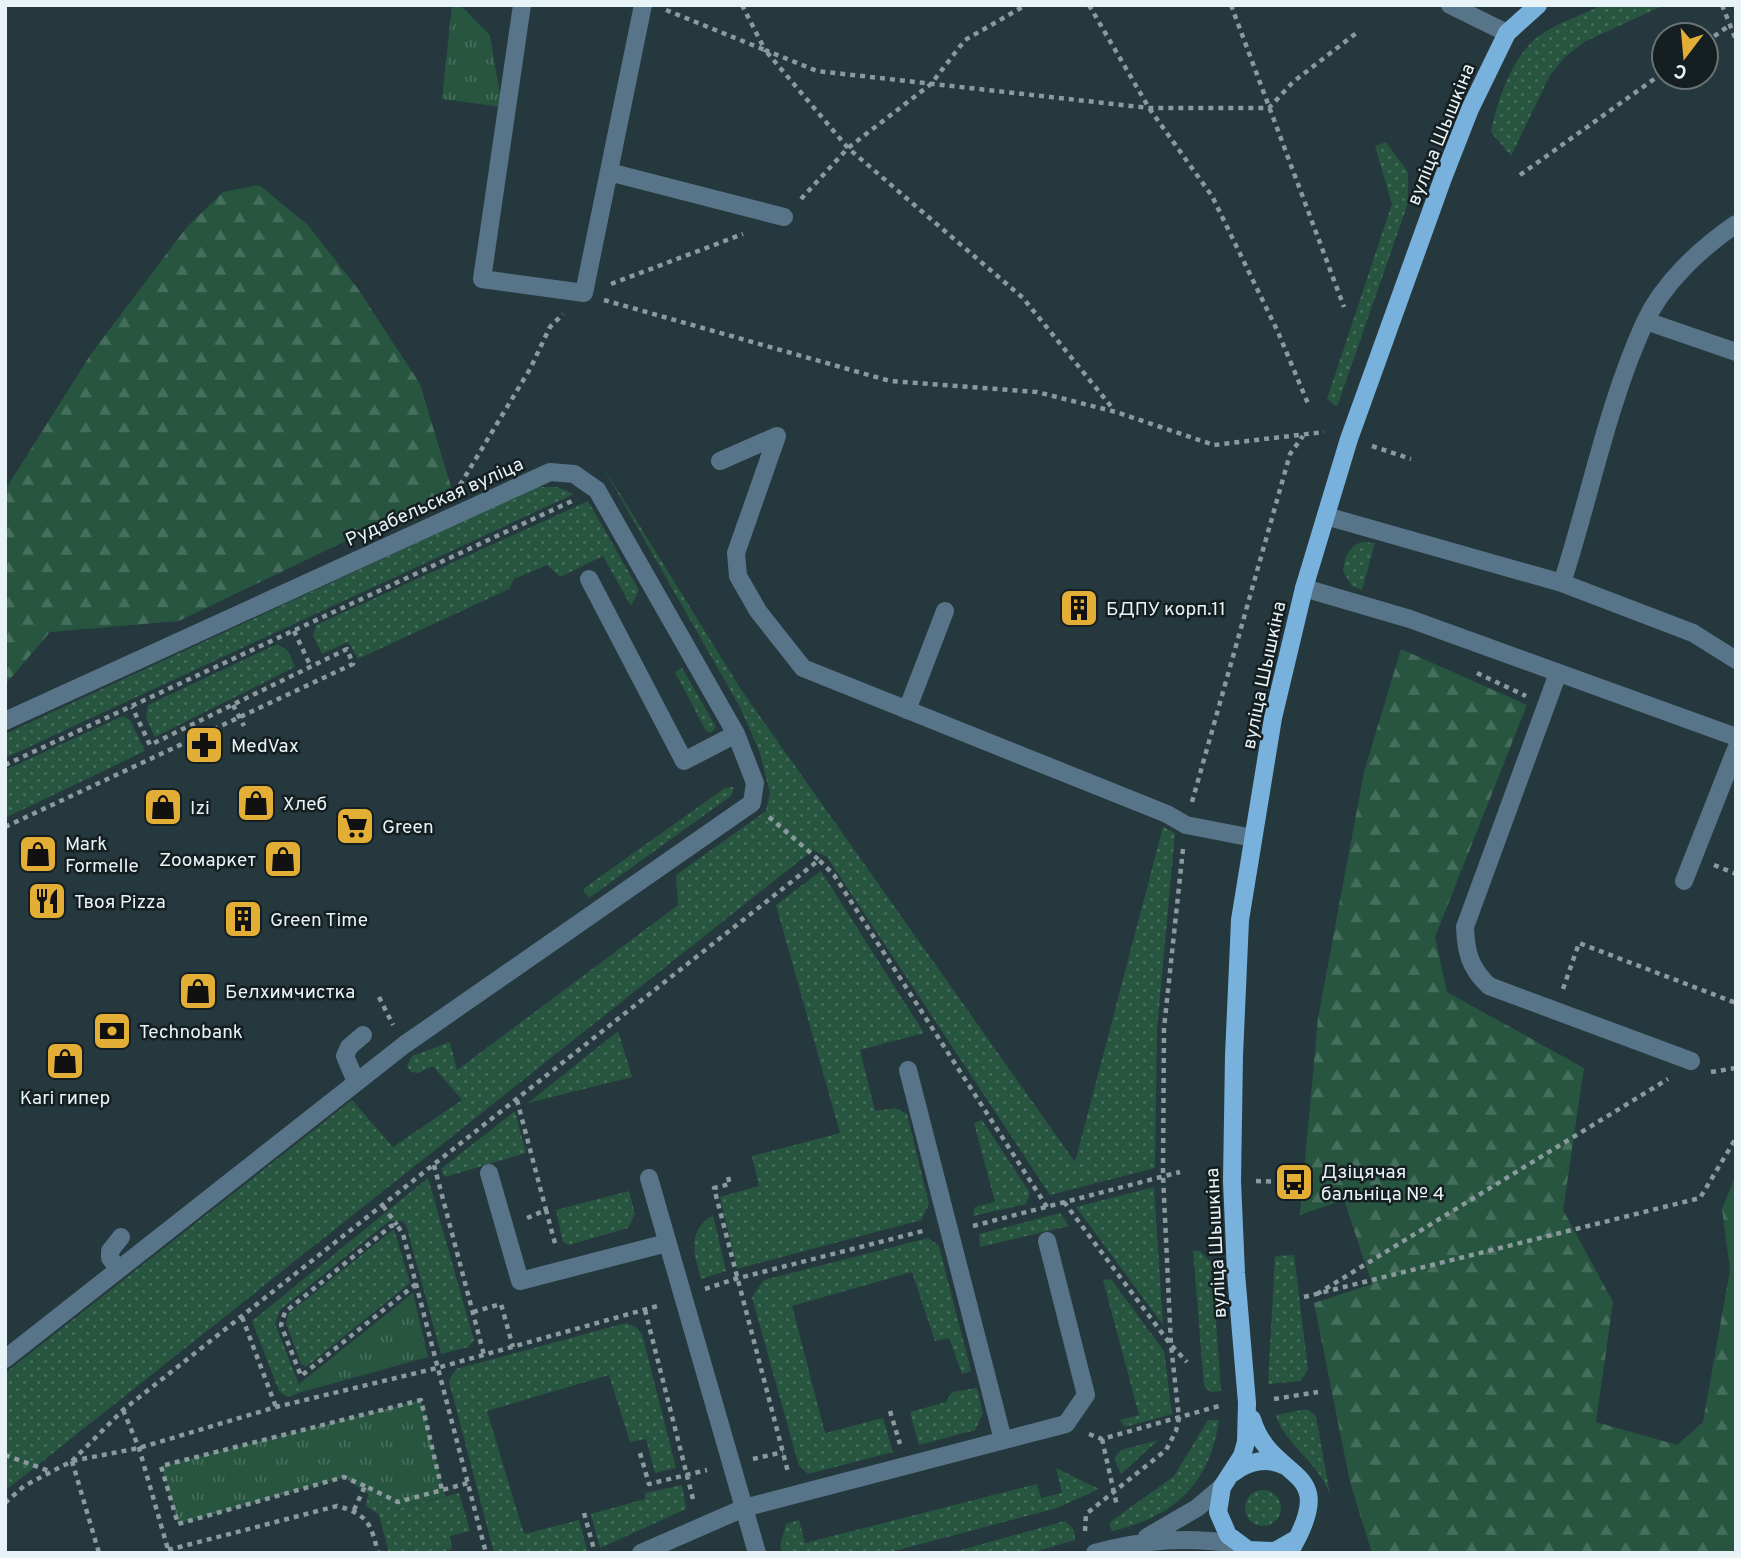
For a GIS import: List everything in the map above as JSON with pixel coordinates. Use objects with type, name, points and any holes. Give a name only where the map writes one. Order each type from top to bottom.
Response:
[{"type":"main road","name":"вуліца Шышкіна","points":[[1246,1549],[1222,1524],[1218,1512],[1226,1481],[1246,1442],[1247,1403],[1236,1273],[1232,1181],[1240,920],[1273,718],[1304,588],[1349,439],[1443,178],[1470,109],[1507,33],[1538,5]]},
{"type":"main road","name":"вуліца Шышкіна","points":[[1247,1403],[1258,1440],[1291,1469],[1306,1489],[1309,1500],[1306,1525]]},
{"type":"main road","points":[[1226,1481],[1252,1462],[1279,1463],[1291,1469]]},
{"type":"main road","points":[[1246,1549],[1275,1551],[1288,1545],[1306,1525]]},
{"type":"main road","points":[[1289,1553],[1306,1525]]},
{"type":"street","points":[[522,5],[482,279],[584,293],[642,5]]},
{"type":"street","points":[[1450,5],[1507,33]]},
{"type":"street","points":[[609,172],[784,217]]},
{"type":"street","points":[[1562,583],[1587,508],[1610,421],[1646,321],[1669,284],[1713,240],[1736,224]]},
{"type":"street","points":[[1646,321],[1736,352]]},
{"type":"street","points":[[720,461],[777,436],[736,553],[738,576],[758,611],[803,668],[1167,814],[1186,825],[1253,838]]},
{"type":"street","name":"Рудабельская вуліца","points":[[5,721],[550,472],[574,474],[597,490]]},
{"type":"street","points":[[5,1359],[404,1045],[752,803],[755,783],[736,734],[597,490]]},
{"type":"street","points":[[1326,516],[1562,583],[1693,633],[1736,660]]},
{"type":"street","points":[[589,579],[684,761],[736,734]]},
{"type":"street","points":[[1304,588],[1410,619],[1736,737]]},
{"type":"street","points":[[907,710],[945,611]]},
{"type":"street","points":[[1558,673],[1465,927],[1466,953],[1474,971],[1489,986],[1691,1061]]},
{"type":"street","points":[[1684,881],[1736,749]]},
{"type":"street","points":[[356,1082],[345,1056],[349,1047],[363,1035]]},
{"type":"street","points":[[908,1070],[1003,1440]]},
{"type":"street","points":[[489,1172],[520,1281],[667,1243]]},
{"type":"street","points":[[649,1178],[757,1553]]},
{"type":"street","points":[[118,1268],[110,1258],[110,1251],[121,1237]]},
{"type":"street","points":[[641,1553],[744,1508],[1066,1424],[1086,1395],[1046,1241]]},
{"type":"street","points":[[1130,1545],[1187,1515],[1226,1481]]},
{"type":"street","points":[[1092,1547],[1194,1538],[1246,1549]]},
{"type":"path","points":[[655,5],[817,71],[1149,108],[1269,108],[1293,82],[1359,31]]},
{"type":"path","points":[[742,5],[765,50],[848,148],[1023,298],[1116,412]]},
{"type":"path","points":[[441,520],[478,452],[530,369],[550,327],[584,293],[653,270],[784,217],[848,148],[931,84],[965,40],[1026,5]]},
{"type":"path","points":[[1089,5],[1149,108],[1212,196],[1278,332],[1309,406]]},
{"type":"path","points":[[1231,5],[1344,307]]},
{"type":"path","points":[[1722,5],[1736,40]]},
{"type":"path","points":[[1720,32],[1730,25]]},
{"type":"path","points":[[1520,175],[1650,82]]},
{"type":"path","points":[[584,293],[890,381],[1037,392],[1116,412],[1214,445],[1327,432]]},
{"type":"path","points":[[1092,1547],[1086,1514],[1113,1489],[1166,1450],[1176,1431],[1179,1418],[1171,1345],[1163,1175],[1164,1028],[1186,825],[1290,454],[1303,436]]},
{"type":"path","points":[[1370,446],[1410,459]]},
{"type":"path","points":[[5,765],[597,490]]},
{"type":"path","points":[[293,631],[311,667]]},
{"type":"path","points":[[5,827],[354,664],[347,649],[150,745],[132,707]]},
{"type":"path","points":[[1476,672],[1547,705]]},
{"type":"path","points":[[233,705],[244,726]]},
{"type":"path","points":[[752,803],[834,875],[1047,1207]]},
{"type":"path","points":[[5,1503],[24,1486],[72,1461],[123,1410],[819,860]]},
{"type":"path","points":[[1562,992],[1579,943],[1736,1003]]},
{"type":"path","points":[[1709,1072],[1736,1068]]},
{"type":"path","points":[[1317,1294],[1670,1079]]},
{"type":"path","points":[[517,1099],[558,1253],[548,1255]]},
{"type":"path","points":[[1304,1297],[1700,1198],[1736,1138]]},
{"type":"path","points":[[433,1166],[484,1355]]},
{"type":"path","points":[[72,1461],[139,1448],[276,1407],[437,1368],[645,1310],[736,1279],[919,1231],[950,1232],[1180,1172]]},
{"type":"path","points":[[727,1177],[730,1184],[713,1188],[794,1493]]},
{"type":"path","points":[[1232,1181],[1294,1182]]},
{"type":"path","points":[[1064,1202],[1171,1345],[1187,1362]]},
{"type":"path","points":[[383,1206],[403,1234],[486,1553]]},
{"type":"path","points":[[522,1226],[524,1219],[546,1210]]},
{"type":"path","points":[[397,1224],[391,1226],[285,1312],[281,1325],[301,1376],[416,1284]]},
{"type":"path","points":[[473,1312],[501,1304],[513,1347]]},
{"type":"path","points":[[645,1310],[697,1514]]},
{"type":"path","points":[[242,1317],[276,1407]]},
{"type":"path","points":[[1274,1399],[1318,1392]]},
{"type":"path","points":[[442,1490],[421,1400],[161,1466],[178,1524],[344,1476],[398,1502],[468,1483]]},
{"type":"path","points":[[1066,1424],[1102,1439],[1219,1406]]},
{"type":"path","points":[[123,1410],[139,1448],[169,1551],[337,1506],[354,1510],[372,1524],[378,1553]]},
{"type":"path","points":[[890,1411],[903,1455]]},
{"type":"path","points":[[1102,1439],[1117,1506]]},
{"type":"path","points":[[755,1471],[750,1460],[783,1452]]},
{"type":"path","points":[[640,1453],[649,1484],[731,1464]]},
{"type":"path","points":[[5,1455],[52,1472]]},
{"type":"path","points":[[72,1461],[99,1553]]},
{"type":"path","points":[[354,1510],[365,1486]]},
{"type":"path","points":[[584,1513],[595,1553]]},
{"type":"green space","points":[[452,5],[460,5],[490,35],[502,107],[442,99]]},
{"type":"green space","points":[[1602,5],[1660,7],[1584,42],[1565,57],[1550,75],[1511,156],[1491,132],[1507,80],[1521,55],[1546,31]]},
{"type":"green space","points":[[1386,142],[1408,172],[1408,203],[1337,407],[1327,399],[1392,204],[1375,146]]},
{"type":"green space","points":[[259,185],[307,224],[358,289],[420,384],[452,490],[179,621],[50,632],[5,685],[5,490],[91,354],[186,228],[223,192]]},
{"type":"green space","points":[[600,462],[742,691],[1075,1162],[1163,827],[1175,833],[1157,1030],[1155,1168],[1050,1195],[827,857],[813,850],[5,1491],[5,1373],[352,1100],[393,1147],[462,1100],[433,1066],[418,1073],[411,1072],[407,1066],[412,1056],[450,1042],[457,1070],[678,905],[676,875],[766,811],[770,793],[760,753],[740,707]]},
{"type":"green space","points":[[537,487],[557,487],[574,494],[5,758],[5,734]]},
{"type":"green space","points":[[588,501],[639,590],[631,606],[603,556],[560,577],[547,565],[514,579],[509,589],[358,659],[348,642],[322,654],[313,636],[316,625]]},
{"type":"green space","points":[[1362,542],[1375,543],[1362,590],[1352,586],[1343,571],[1348,553]]},
{"type":"green space","points":[[277,644],[288,651],[295,667],[155,737],[146,718],[148,705]]},
{"type":"green space","points":[[1401,649],[1527,705],[1435,937],[1447,992],[1584,1068],[1563,1210],[1613,1302],[1596,1422],[1677,1445],[1703,1422],[1730,1270],[1722,1209],[1736,1175],[1736,1553],[1372,1553],[1350,1482],[1314,1303],[1372,1284],[1344,1200],[1300,1215],[1318,1018],[1364,772]]},
{"type":"green space","points":[[682,668],[716,727],[711,733],[706,731],[675,672]]},
{"type":"green space","points":[[123,716],[130,720],[145,751],[5,818],[5,770]]},
{"type":"green space","points":[[734,787],[731,796],[589,898],[583,889],[725,788]]},
{"type":"green space","points":[[821,871],[924,1033],[860,1050],[875,1111],[895,1108],[907,1114],[929,1204],[921,1220],[737,1269],[720,1197],[759,1186],[752,1156],[840,1133],[776,905]]},
{"type":"green space","points":[[618,1031],[632,1077],[528,1103]]},
{"type":"green space","points":[[515,1111],[526,1153],[445,1177],[441,1169]]},
{"type":"green space","points":[[982,1120],[1030,1193],[1026,1204],[973,1216],[975,1207],[995,1202],[974,1123]]},
{"type":"green space","points":[[428,1178],[474,1340],[468,1347],[441,1354],[406,1225],[402,1221],[389,1221],[280,1310],[275,1324],[302,1392],[287,1397],[279,1391],[252,1321]]},
{"type":"green space","points":[[1154,1187],[1163,1325],[1076,1207]]},
{"type":"green space","points":[[629,1191],[635,1214],[628,1228],[569,1245],[563,1242],[556,1210]]},
{"type":"green space","points":[[1060,1213],[1069,1226],[980,1247],[979,1234]]},
{"type":"green space","points":[[713,1215],[726,1271],[701,1279],[695,1252],[695,1236],[704,1222]]},
{"type":"green space","points":[[394,1229],[410,1283],[306,1367],[301,1364],[286,1323],[288,1314]]},
{"type":"green space","points":[[928,1238],[939,1246],[971,1371],[962,1374],[949,1338],[935,1341],[912,1272],[792,1306],[825,1433],[883,1418],[893,1452],[808,1474],[799,1466],[752,1297],[764,1280]]},
{"type":"green space","points":[[1193,1251],[1200,1251],[1212,1263],[1221,1391],[1210,1392],[1204,1386]]},
{"type":"green space","points":[[1294,1255],[1308,1369],[1301,1381],[1268,1384],[1275,1256]]},
{"type":"green space","points":[[1111,1279],[1164,1351],[1172,1414],[1125,1427],[1120,1420],[1139,1415],[1103,1280]]},
{"type":"green space","points":[[413,1293],[428,1357],[302,1392],[299,1384]]},
{"type":"green space","points":[[626,1323],[636,1327],[642,1334],[676,1468],[655,1473],[646,1439],[630,1442],[609,1375],[487,1411],[524,1534],[579,1520],[588,1553],[494,1553],[449,1381],[456,1369]]},
{"type":"green space","points":[[977,1388],[983,1413],[975,1430],[919,1445],[910,1412],[946,1402],[952,1392]]},
{"type":"green space","points":[[421,1400],[445,1496],[396,1509],[344,1477],[178,1524],[161,1466]]},
{"type":"green space","points":[[1307,1409],[1316,1416],[1330,1495],[1318,1472],[1286,1435],[1276,1415]]},
{"type":"green space","points":[[1208,1420],[1219,1420],[1214,1443],[1198,1480],[1171,1507],[1154,1517],[1112,1531],[1109,1523],[1174,1476]]},
{"type":"green space","points":[[1158,1440],[1121,1474],[1114,1458],[1121,1450]]},
{"type":"green space","points":[[1056,1468],[1099,1489],[1057,1508],[887,1553],[783,1553],[780,1546],[786,1524],[799,1520],[805,1543],[1037,1484],[1041,1498],[1062,1493]]},
{"type":"green space","points":[[682,1485],[686,1509],[600,1548],[591,1514],[645,1499],[645,1493]]},
{"type":"green space","points":[[1263,1490],[1276,1495],[1281,1508],[1276,1521],[1263,1526],[1250,1521],[1245,1508],[1250,1495]]},
{"type":"green space","points":[[459,1493],[470,1531],[450,1536],[452,1549],[438,1553],[389,1553],[379,1515],[366,1506],[368,1494],[396,1509]]},
{"type":"green space","points":[[1065,1521],[1074,1530],[1075,1540],[1031,1553],[950,1553]]},
{"type":"place","name":"БДПУ корп.11","points":[[1079,608]]},
{"type":"place","name":"MedVax","points":[[204,745]]},
{"type":"place","name":"Хлеб","points":[[256,803]]},
{"type":"place","name":"Izi","points":[[163,807]]},
{"type":"place","name":"Green","points":[[355,826]]},
{"type":"place","name":"Mark Formelle","points":[[38,854]]},
{"type":"place","name":"Zooмаркет","points":[[283,859]]},
{"type":"place","name":"Твоя Pizza","points":[[47,901]]},
{"type":"place","name":"Green Time","points":[[243,919]]},
{"type":"place","name":"Белхимчистка","points":[[198,991]]},
{"type":"place","name":"Technobank","points":[[112,1031]]},
{"type":"place","name":"Kari гипер","points":[[65,1061]]},
{"type":"place","name":"Дзіцячая бальніца № 4","points":[[1294,1182]]}]
